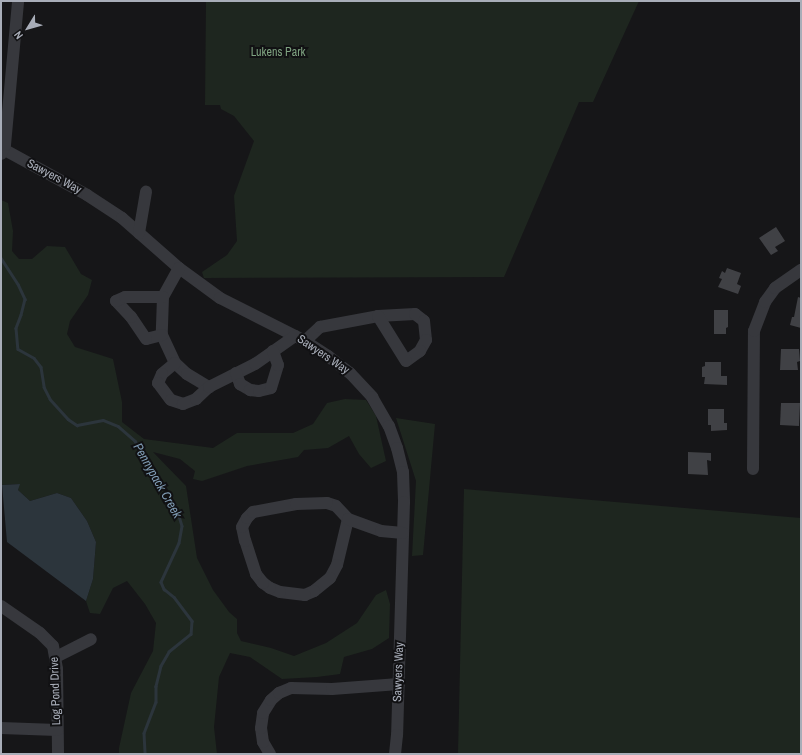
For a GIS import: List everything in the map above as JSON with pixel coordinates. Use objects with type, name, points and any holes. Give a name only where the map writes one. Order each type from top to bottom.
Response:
[{"type":"street","points":[[2,152],[18,1]]},
{"type":"street","name":"Sawyers Way","points":[[2,152],[87,195],[122,218],[179,268],[220,298],[300,338],[350,372],[372,397],[389,426],[397,448],[403,472],[404,502],[399,684],[397,735],[394,754]]},
{"type":"street","points":[[139,233],[146,192]]},
{"type":"street","points":[[179,268],[162,297],[162,335],[175,363],[187,374],[209,388]]},
{"type":"street","points":[[753,469],[754,331],[765,302],[775,288],[801,270]]},
{"type":"street","points":[[162,297],[126,297],[116,301],[132,317],[146,339],[162,335]]},
{"type":"street","points":[[175,363],[162,374],[158,383],[171,400],[183,404],[196,399],[209,388],[255,364],[273,351],[320,327],[378,316]]},
{"type":"street","points":[[236,373],[240,384],[250,390],[259,391],[271,388],[278,364],[273,351]]},
{"type":"street","points":[[348,519],[337,565],[330,578],[314,591],[305,594],[280,592],[263,583],[256,574],[242,526],[253,512],[296,504],[327,503],[336,506],[348,519],[381,531],[403,533]]},
{"type":"street","name":"Log Pond Drive","points":[[1,606],[48,639],[53,646],[56,657],[58,754]]},
{"type":"street","points":[[56,657],[91,639]]},
{"type":"street","points":[[270,754],[263,742],[261,728],[263,712],[271,700],[279,693],[291,688],[332,689],[399,684]]},
{"type":"street","points":[[1,728],[57,730]]},
{"type":"green space","name":"Lukens Park","points":[[206,1],[639,1],[593,102],[579,102],[504,277],[204,278],[202,272],[227,255],[237,241],[234,196],[254,141],[234,116],[221,109],[220,105],[205,105]]},
{"type":"green space","points":[[1,200],[8,203],[13,231],[12,251],[19,259],[32,259],[47,246],[65,247],[81,274],[92,280],[88,295],[70,321],[67,334],[75,347],[113,359],[122,402],[122,422],[144,439],[213,448],[237,433],[293,433],[313,424],[327,403],[345,399],[366,400],[376,416],[386,461],[371,468],[359,454],[349,436],[328,448],[304,450],[298,457],[247,466],[202,481],[193,479],[195,471],[180,459],[153,452],[186,486],[197,558],[213,590],[229,612],[237,619],[237,633],[241,641],[271,648],[294,656],[326,643],[357,623],[376,595],[386,590],[390,604],[389,638],[372,649],[344,657],[340,674],[282,679],[250,657],[230,653],[219,677],[214,727],[217,754],[119,754],[131,693],[153,651],[156,623],[145,604],[127,581],[113,588],[100,614],[90,613],[86,601],[93,579],[96,542],[87,521],[71,498],[57,493],[30,501],[18,490],[19,484],[1,485]]},
{"type":"green space","points":[[396,418],[435,424],[423,555],[412,556],[416,481]]},
{"type":"green space","points":[[464,489],[801,518],[801,754],[458,754]]},
{"type":"shaded area","points":[[20,484],[18,490],[30,501],[57,493],[71,498],[87,521],[96,542],[93,579],[86,601],[7,542],[2,485]]},
{"type":"building","points":[[776,227],[785,241],[775,247],[778,251],[771,255],[759,238]]},
{"type":"building","points":[[727,268],[741,273],[737,284],[741,286],[738,294],[718,287],[722,279],[719,278],[722,271],[725,273]]},
{"type":"building","points":[[798,297],[801,298],[801,328],[790,325],[792,317],[794,317]]},
{"type":"building","points":[[714,310],[728,310],[728,327],[726,328],[726,334],[714,334]]},
{"type":"building","points":[[781,349],[799,349],[800,361],[797,362],[798,370],[780,370]]},
{"type":"building","points":[[705,362],[721,362],[721,376],[727,376],[727,385],[704,384],[705,377],[702,377],[702,367],[705,366]]},
{"type":"building","points":[[781,403],[800,403],[799,426],[780,425]]},
{"type":"building","points":[[708,409],[724,409],[724,423],[727,423],[727,430],[711,431],[711,425],[708,425]]},
{"type":"building","points":[[688,452],[711,453],[711,461],[707,460],[708,475],[688,474]]},
{"type":"waterway","name":"Pennypack Creek","points":[[1,258],[18,284],[25,299],[16,328],[18,349],[34,358],[41,367],[44,387],[50,399],[68,419],[77,425],[103,420],[118,426],[135,441],[174,503],[182,526],[179,543],[161,582],[164,589],[174,597],[192,621],[191,634],[169,652],[161,666],[156,686],[156,702],[144,733],[145,754]]}]
